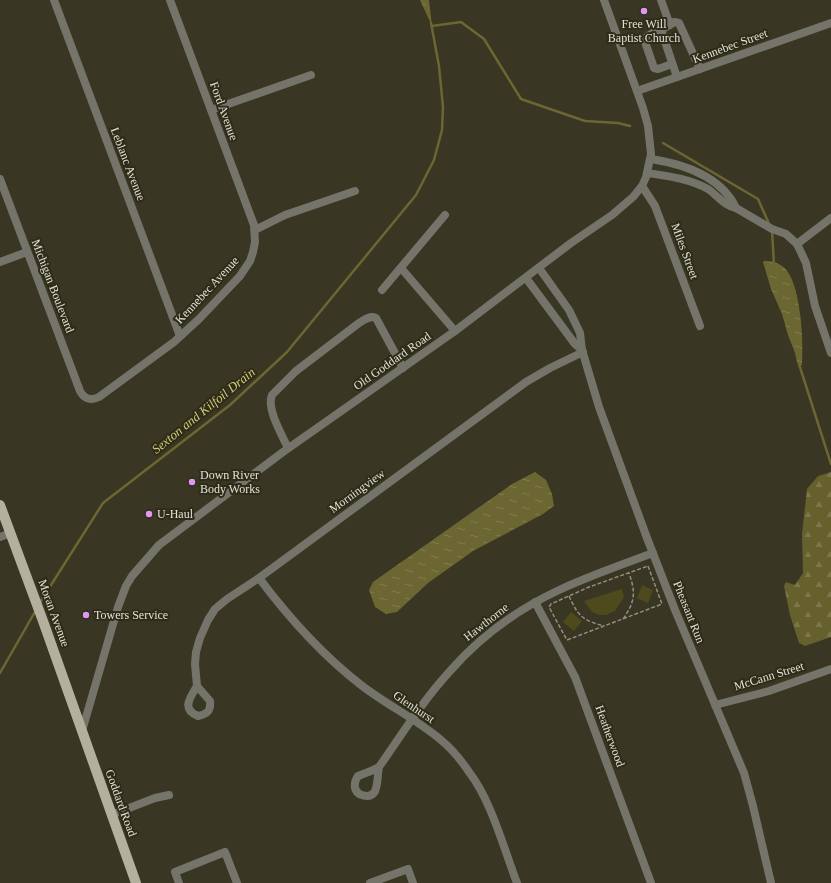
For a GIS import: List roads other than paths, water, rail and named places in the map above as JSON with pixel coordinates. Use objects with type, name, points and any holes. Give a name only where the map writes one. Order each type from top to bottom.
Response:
[{"type":"main road","name":"Moran Avenue","points":[[0,505],[82,731]]},
{"type":"main road","name":"Goddard Road","points":[[82,731],[136,883]]},
{"type":"street","name":"Leblanc Avenue","points":[[54,0],[180,336]]},
{"type":"street","name":"Ford Avenue","points":[[170,0],[252,218],[255,230]]},
{"type":"street","name":"Old Goddard Road","points":[[82,731],[118,607],[132,576],[159,545],[288,448],[455,331],[571,243],[615,212],[633,197],[642,186],[648,173],[651,158],[648,126],[643,108],[604,0]]},
{"type":"street","points":[[661,0],[670,25]]},
{"type":"street","points":[[672,64],[658,69],[654,68],[644,38],[674,22],[680,23],[700,69]]},
{"type":"street","name":"Kennebec Street","points":[[637,91],[831,23]]},
{"type":"street","points":[[661,30],[677,77]]},
{"type":"street","points":[[211,110],[311,75]]},
{"type":"street","points":[[651,158],[693,170],[709,178],[725,190],[731,197],[736,208]]},
{"type":"street","points":[[648,173],[690,181],[708,189],[730,207],[736,208],[772,229],[786,234],[797,244],[806,263],[815,306],[828,335],[831,353]]},
{"type":"street","name":"Michigan Boulevard","points":[[0,179],[80,391],[88,398]]},
{"type":"street","name":"Miles Street","points":[[642,186],[655,206],[700,326]]},
{"type":"street","points":[[255,230],[285,215],[355,191]]},
{"type":"street","points":[[382,290],[445,215]]},
{"type":"street","points":[[797,244],[831,218]]},
{"type":"street","name":"Kennebec Avenue","points":[[88,398],[92,399],[99,397],[158,354],[199,319],[245,270],[253,252],[255,230]]},
{"type":"street","points":[[0,262],[28,252]]},
{"type":"street","points":[[401,268],[455,331]]},
{"type":"street","name":"Pheasant Run","points":[[539,268],[564,302],[580,333],[583,351],[605,426],[675,610],[744,772],[771,883]]},
{"type":"street","name":"Pheasant Run","points":[[526,278],[552,311],[571,339],[583,351]]},
{"type":"street","points":[[552,311],[564,302]]},
{"type":"street","points":[[288,448],[272,410],[270,399],[272,395],[296,370],[359,323],[369,317],[373,316],[376,318],[403,368]]},
{"type":"street","name":"Morningview","points":[[197,686],[195,664],[196,652],[200,638],[215,609],[526,382],[583,351]]},
{"type":"street","points":[[0,537],[11,533]]},
{"type":"street","name":"Hawthorne","points":[[379,767],[440,682],[467,653],[497,627],[535,602],[573,584],[653,553]]},
{"type":"street","name":"Glenhurst","points":[[259,578],[290,619],[327,657],[362,686],[450,748],[471,773],[485,798],[517,883]]},
{"type":"street","name":"Heatherwood","points":[[535,602],[575,677],[651,883]]},
{"type":"street","name":"McCann Street","points":[[715,705],[769,691],[830,672]]},
{"type":"street","points":[[111,814],[155,798],[169,795]]},
{"type":"street","points":[[179,883],[175,872],[225,852],[237,883]]},
{"type":"street","points":[[370,883],[408,869],[413,883]]},
{"type":"water","points":[[420,0],[429,0],[432,26]]},
{"type":"water","points":[[763,262],[773,262],[782,266],[788,273],[793,283],[802,327],[802,365],[799,367],[782,314],[771,289]]},
{"type":"water","points":[[535,472],[546,480],[552,494],[554,506],[543,514],[473,551],[428,583],[397,612],[386,614],[375,607],[369,590],[373,582],[512,484]]},
{"type":"waterway","points":[[432,26],[461,22],[484,39],[521,99],[585,121],[618,123],[630,126]]},
{"type":"waterway","name":"Sexton and Kilfoil Drain","points":[[39,604],[103,503],[230,405],[287,352],[416,195],[434,160],[442,130],[443,107],[439,66],[431,23]]},
{"type":"waterway","points":[[663,143],[758,199],[770,226]]},
{"type":"waterway","points":[[772,230],[774,265]]},
{"type":"waterway","points":[[799,364],[831,464]]},
{"type":"waterway","name":"Sexton and Kilfoil Drain","points":[[0,673],[36,610]]},
{"type":"place","name":"Free Will Baptist Church","points":[[644,11]]},
{"type":"place","name":"Down River Body Works","points":[[192,482]]},
{"type":"place","name":"U-Haul","points":[[149,514]]},
{"type":"place","name":"Towers Service","points":[[86,615]]}]
